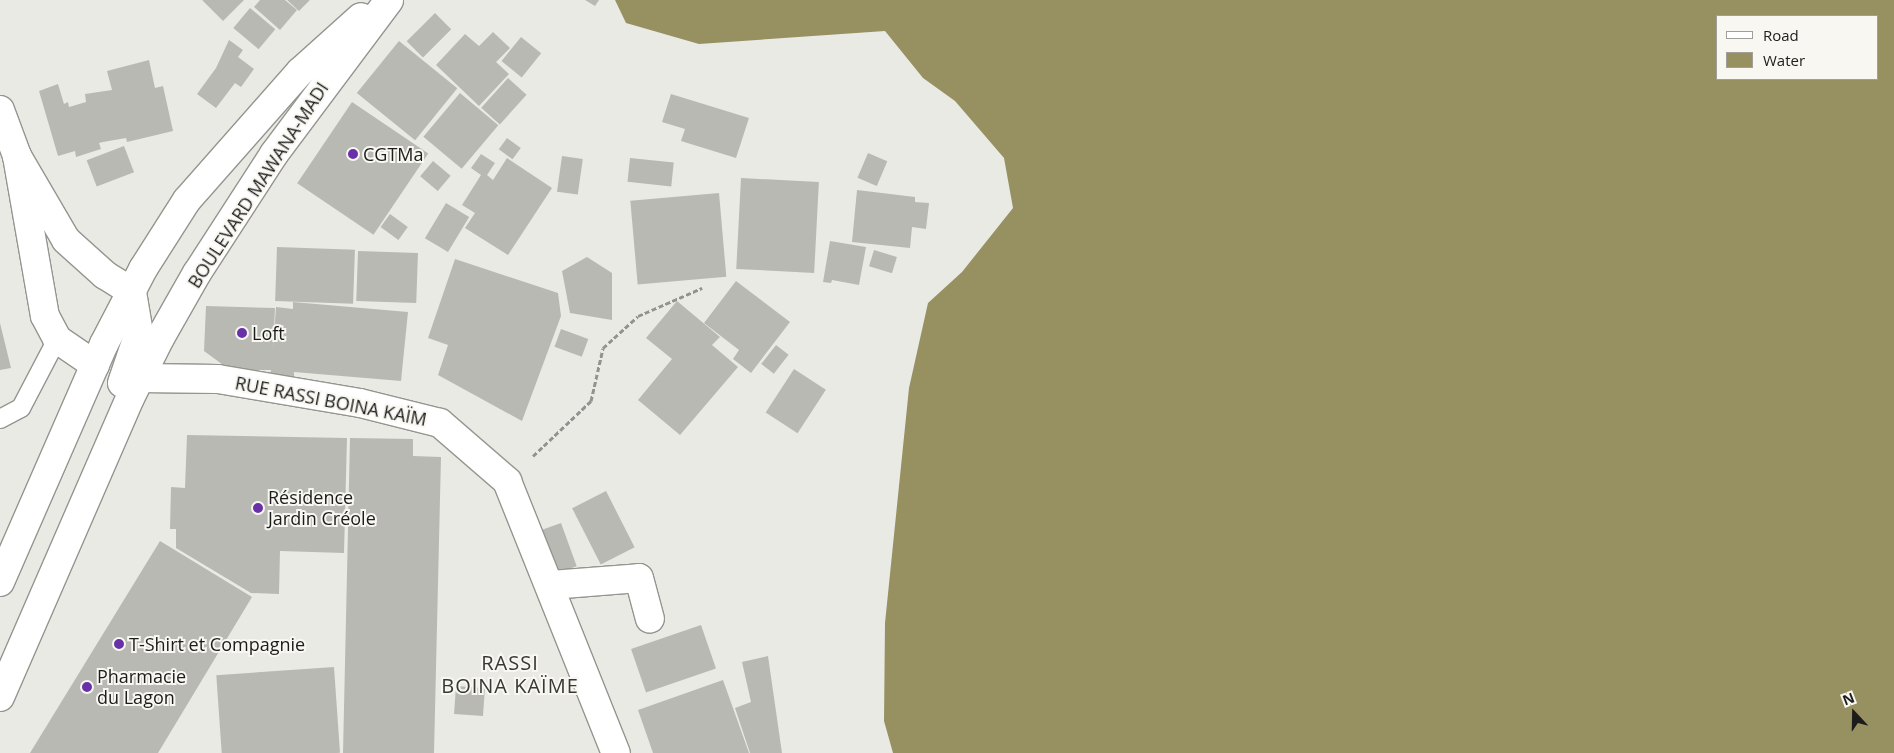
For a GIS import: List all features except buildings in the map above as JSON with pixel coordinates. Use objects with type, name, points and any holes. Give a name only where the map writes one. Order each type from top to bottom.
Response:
[{"type":"main road","name":"BOULEVARD MAWANA-MADI","points":[[0,582],[95,365],[132,292],[187,200],[242,135],[349,26],[387,0]]},
{"type":"main road","name":"BOULEVARD MAWANA-MADI","points":[[2,692],[10,635],[133,376],[274,154],[387,0]]},
{"type":"main road","points":[[0,110],[17,156],[66,240],[104,275],[132,292]]},
{"type":"main road","points":[[17,156],[45,316],[57,339],[95,365],[133,376]]},
{"type":"main road","name":"BOULEVARD MAWANA-MADI","points":[[132,292],[139,333],[133,376]]},
{"type":"main road","name":"RUE RASSI BOINA KAÏM","points":[[133,376],[218,379],[360,403],[440,423],[507,481],[551,586],[616,753]]},
{"type":"main road","points":[[551,586],[638,578],[650,619]]},
{"type":"lane","points":[[0,419],[21,408],[57,339]]},
{"type":"path","points":[[507,481],[591,401],[603,348],[638,316],[702,288]]},
{"type":"water","points":[[615,0],[1894,0],[1894,753],[893,753],[884,721],[885,623],[909,388],[928,303],[962,272],[1013,208],[1004,158],[955,101],[923,78],[885,31],[699,44],[626,23]]},
{"type":"place","name":"CGTMa","points":[[353,154]]},
{"type":"place","name":"Loft","points":[[242,333]]},
{"type":"place","name":"Résidence Jardin Créole","points":[[258,508]]},
{"type":"place","name":"T-Shirt et Compagnie","points":[[119,644]]},
{"type":"place","name":"Pharmacie du Lagon","points":[[87,687]]},
{"type":"district","name":"RASSI BOINA KAÏME","points":[[510,674]]}]
